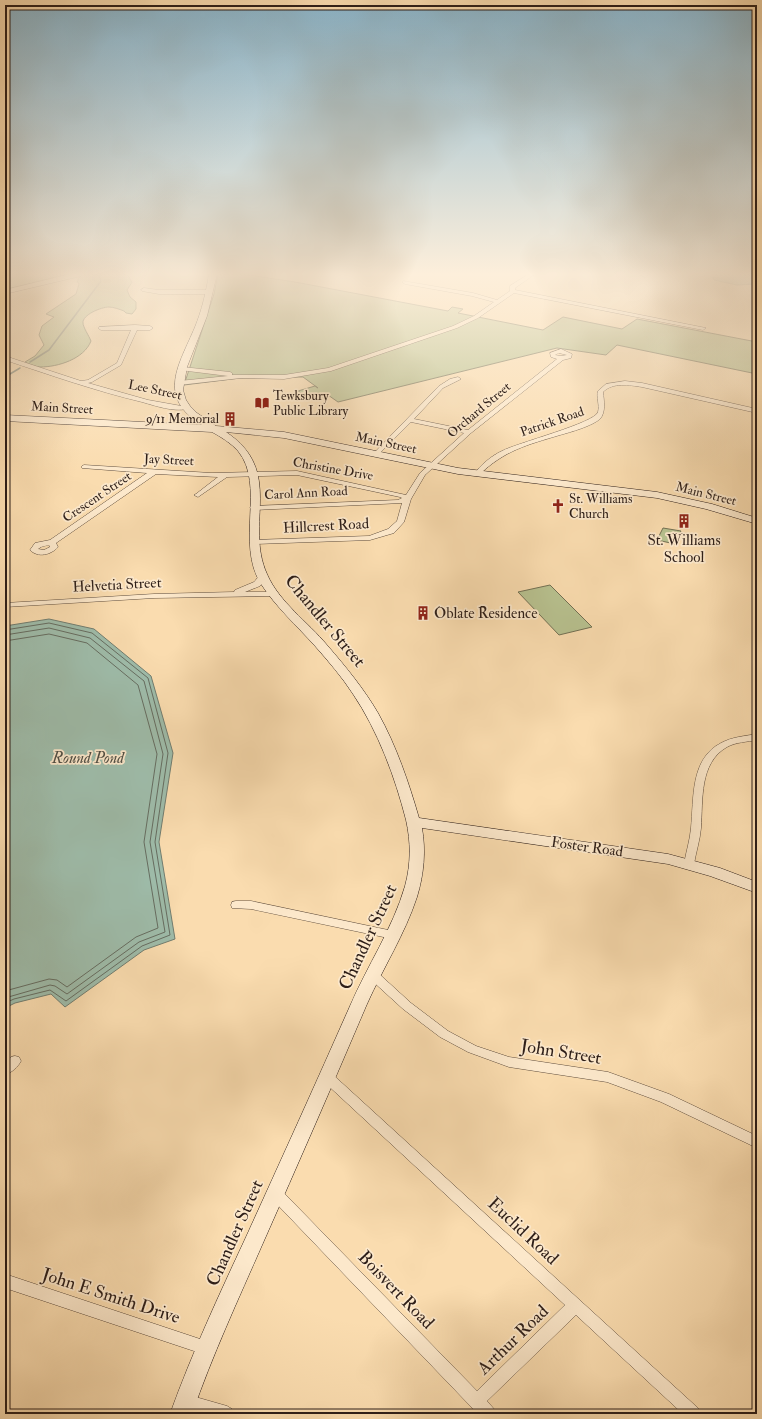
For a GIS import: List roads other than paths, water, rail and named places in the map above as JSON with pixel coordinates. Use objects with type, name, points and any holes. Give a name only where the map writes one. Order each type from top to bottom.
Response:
[{"type":"main road","points":[[185,408],[180,398],[179,383],[182,369],[193,340]]},
{"type":"main road","name":"Chandler Street","points":[[183,1408],[206,1348],[326,1076],[408,903],[415,877],[417,851],[414,822],[396,768],[380,729],[368,706],[316,640],[285,608],[263,577],[258,565],[254,542],[254,475],[248,460],[237,445],[185,408]]},
{"type":"main road","points":[[182,427],[193,423],[195,416]]},
{"type":"main road","name":"Main Street","points":[[5,418],[266,432],[477,474],[657,495],[708,506],[757,521]]},
{"type":"main road","points":[[237,445],[240,439],[245,436],[266,432]]},
{"type":"main road","name":"Foster Road","points":[[414,822],[668,859],[689,864],[757,888]]},
{"type":"street","points":[[80,383],[90,381],[119,364],[129,340]]},
{"type":"street","points":[[182,369],[241,376],[284,377],[329,370],[417,340]]},
{"type":"street","name":"Lee Street","points":[[5,358],[80,383],[156,404],[185,408]]},
{"type":"street","name":"Orchard Street","points":[[432,466],[469,432],[560,358]]},
{"type":"street","points":[[179,383],[241,376]]},
{"type":"street","points":[[376,454],[410,420],[426,400],[441,387],[452,380],[458,379]]},
{"type":"street","name":"Patrick Road","points":[[477,474],[489,462],[511,449],[597,418],[601,412],[600,392],[604,388],[612,385],[624,383],[642,385],[757,411]]},
{"type":"street","points":[[410,420],[469,432]]},
{"type":"street","name":"Hillcrest Road","points":[[254,542],[370,538],[385,534],[397,526],[402,517],[407,499],[422,474],[432,466]]},
{"type":"street","name":"Jay Street","points":[[84,467],[156,472],[254,475]]},
{"type":"street","name":"Crescent Street","points":[[52,542],[156,472]]},
{"type":"street","name":"Christine Drive","points":[[254,475],[285,473],[308,474],[402,495],[407,499]]},
{"type":"street","points":[[198,495],[225,475]]},
{"type":"street","name":"Carol Ann Road","points":[[254,508],[399,502],[407,499]]},
{"type":"street","name":"Helvetia Street","points":[[231,595],[257,584],[263,577]]},
{"type":"street","name":"Helvetia Street","points":[[5,605],[148,597],[274,594]]},
{"type":"street","points":[[689,864],[696,830],[700,777],[703,768],[715,752],[725,745],[757,737]]},
{"type":"street","points":[[236,905],[251,905],[393,935]]},
{"type":"street","name":"John Street","points":[[373,975],[444,1034],[472,1049],[509,1062],[608,1077],[665,1098],[757,1142]]},
{"type":"street","points":[[5,1070],[15,1061]]},
{"type":"street","name":"Euclid Road","points":[[326,1076],[694,1414]]},
{"type":"street","name":"Boisvert Road","points":[[274,1193],[489,1414]]},
{"type":"street","name":"John E Smith Drive","points":[[5,1281],[206,1348]]},
{"type":"street","name":"Arthur Road","points":[[477,1401],[576,1305]]},
{"type":"street","points":[[183,1408],[227,1414]]},
{"type":"water","name":"Round Pond","points":[[49,619],[94,629],[151,676],[173,753],[159,842],[175,939],[144,950],[65,1007],[51,994],[15,1003],[5,1008],[5,626]]},
{"type":"waterway","points":[[30,362],[49,350],[56,340]]},
{"type":"waterway","points":[[5,377],[20,368]]},
{"type":"place","name":"Tewksbury Public Library","points":[[262,403]]},
{"type":"place","name":"9/11 Memorial","points":[[230,419]]},
{"type":"place","name":"St. Williams Church","points":[[558,506]]},
{"type":"place","name":"St. Williams School","points":[[684,521]]},
{"type":"place","name":"Oblate Residence","points":[[423,613]]}]
